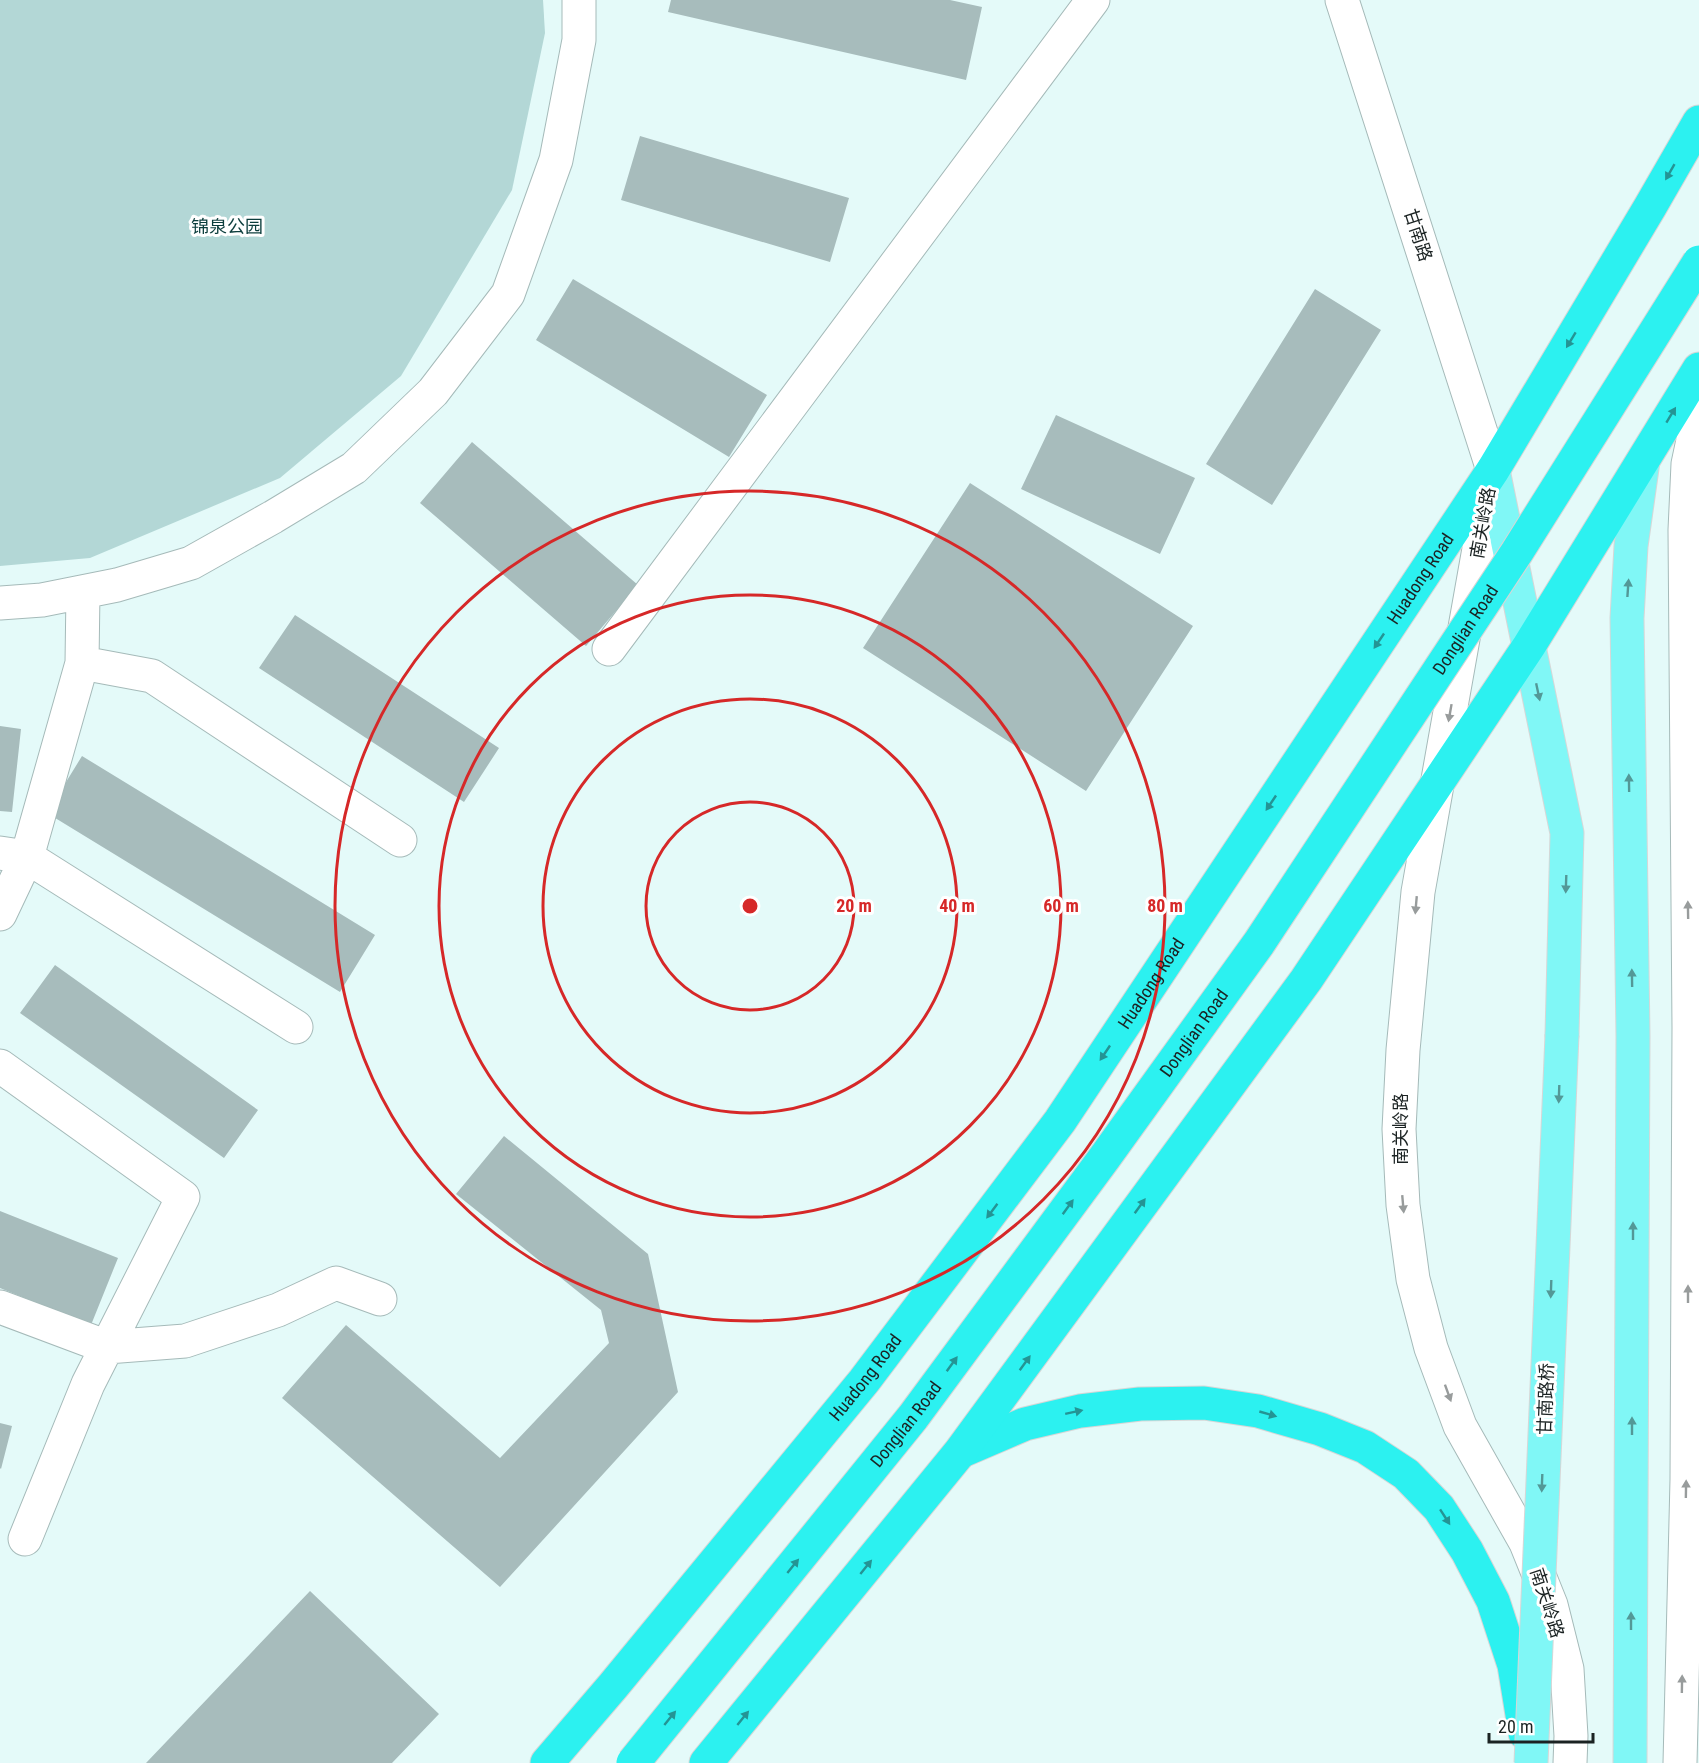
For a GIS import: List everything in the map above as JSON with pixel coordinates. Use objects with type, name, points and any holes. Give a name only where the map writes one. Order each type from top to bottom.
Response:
[{"type":"highway","name":"Huadong Road","points":[[547,1763],[614,1686],[864,1381],[1060,1121],[1493,470],[1699,122]]},
{"type":"highway","name":"Donglian Road","points":[[633,1763],[913,1417],[1259,943],[1517,552],[1699,262]]},
{"type":"highway","points":[[706,1763],[960,1452],[1306,980],[1529,646],[1699,369]]},
{"type":"highway","points":[[960,1452],[1024,1424],[1080,1411],[1140,1404],[1204,1402],[1258,1411],[1320,1429],[1365,1447],[1406,1474],[1439,1508],[1467,1551],[1493,1601],[1514,1665],[1529,1763]]},
{"type":"main road","points":[[1630,1763],[1634,1036],[1626,618],[1631,546],[1643,461]]},
{"type":"main road","name":"甘南路桥","points":[[1493,470],[1567,833],[1562,1035],[1529,1763]]},
{"type":"street","points":[[0,603],[42,600],[117,585],[191,563],[354,468],[433,392],[508,294],[556,160],[579,40],[579,0]]},
{"type":"street","points":[[609,649],[1093,0]]},
{"type":"street","name":"甘南路","points":[[1342,0],[1493,470]]},
{"type":"street","points":[[1680,1763],[1687,1480],[1689,1027],[1685,530],[1688,464],[1699,412]]},
{"type":"street","name":"南关岭路","points":[[1493,470],[1418,892],[1402,1050],[1399,1129],[1403,1205],[1411,1268],[1431,1348],[1460,1426],[1526,1544],[1551,1605],[1566,1669],[1571,1736],[1570,1763]]},
{"type":"street","points":[[0,914],[13,855],[82,663],[82,592]]},
{"type":"street","points":[[82,663],[152,676],[400,840]]},
{"type":"street","points":[[13,855],[296,1027]]},
{"type":"street","points":[[0,1066],[183,1197],[88,1384],[25,1539]]},
{"type":"street","points":[[0,1307],[107,1347],[185,1341],[278,1310],[336,1283],[380,1299]]},
{"type":"green space","name":"锦泉公园","points":[[0,0],[543,0],[545,33],[512,190],[401,376],[280,478],[90,558],[0,566]]},
{"type":"building","points":[[671,0],[950,0],[982,7],[966,80],[668,12]]},
{"type":"building","points":[[640,136],[849,198],[830,262],[621,200]]},
{"type":"building","points":[[573,279],[767,395],[729,457],[536,340]]},
{"type":"building","points":[[1315,289],[1381,330],[1272,505],[1206,464]]},
{"type":"building","points":[[1056,415],[1195,478],[1160,554],[1021,489]]},
{"type":"building","points":[[472,442],[638,585],[586,646],[420,503]]},
{"type":"building","points":[[970,483],[1193,626],[1086,791],[863,648]]},
{"type":"building","points":[[295,615],[499,748],[464,802],[259,668]]},
{"type":"building","points":[[0,726],[21,729],[12,812],[0,811]]},
{"type":"building","points":[[82,756],[375,935],[340,992],[47,813]]},
{"type":"building","points":[[55,965],[258,1110],[224,1158],[20,1013]]},
{"type":"building","points":[[504,1136],[648,1254],[678,1392],[500,1587],[282,1398],[346,1325],[500,1458],[609,1343],[601,1310],[456,1194]]},
{"type":"building","points":[[0,1211],[118,1258],[91,1325],[0,1288]]},
{"type":"building","points":[[0,1423],[12,1426],[1,1469],[0,1468]]},
{"type":"building","points":[[310,1591],[439,1714],[392,1763],[146,1763]]}]
